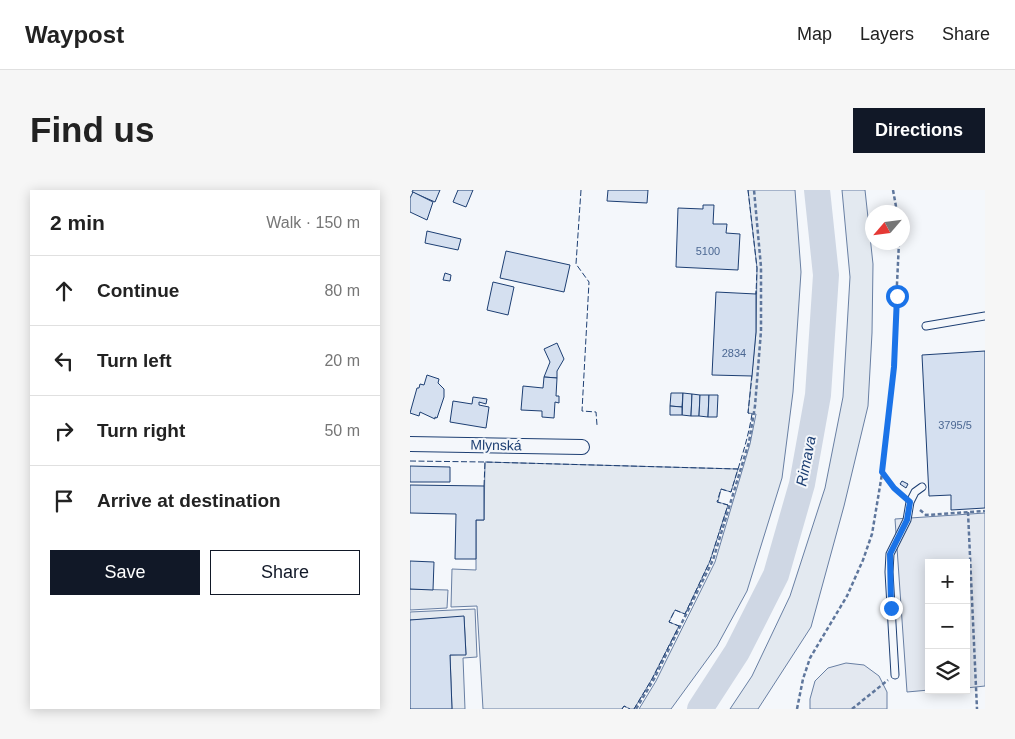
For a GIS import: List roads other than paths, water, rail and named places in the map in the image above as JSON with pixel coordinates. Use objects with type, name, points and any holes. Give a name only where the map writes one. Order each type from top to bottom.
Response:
[{"type":"street","name":"Mlynská","points":[[410,444],[582,447]]},
{"type":"lane","points":[[926,326],[985,316]]},
{"type":"lane","points":[[895,675],[889,572],[890,554],[907,520],[910,502],[915,492],[922,487]]},
{"type":"waterway","name":"Rimava","points":[[700,709],[737,652],[776,575],[802,484],[818,395],[826,275],[817,190]]}]
